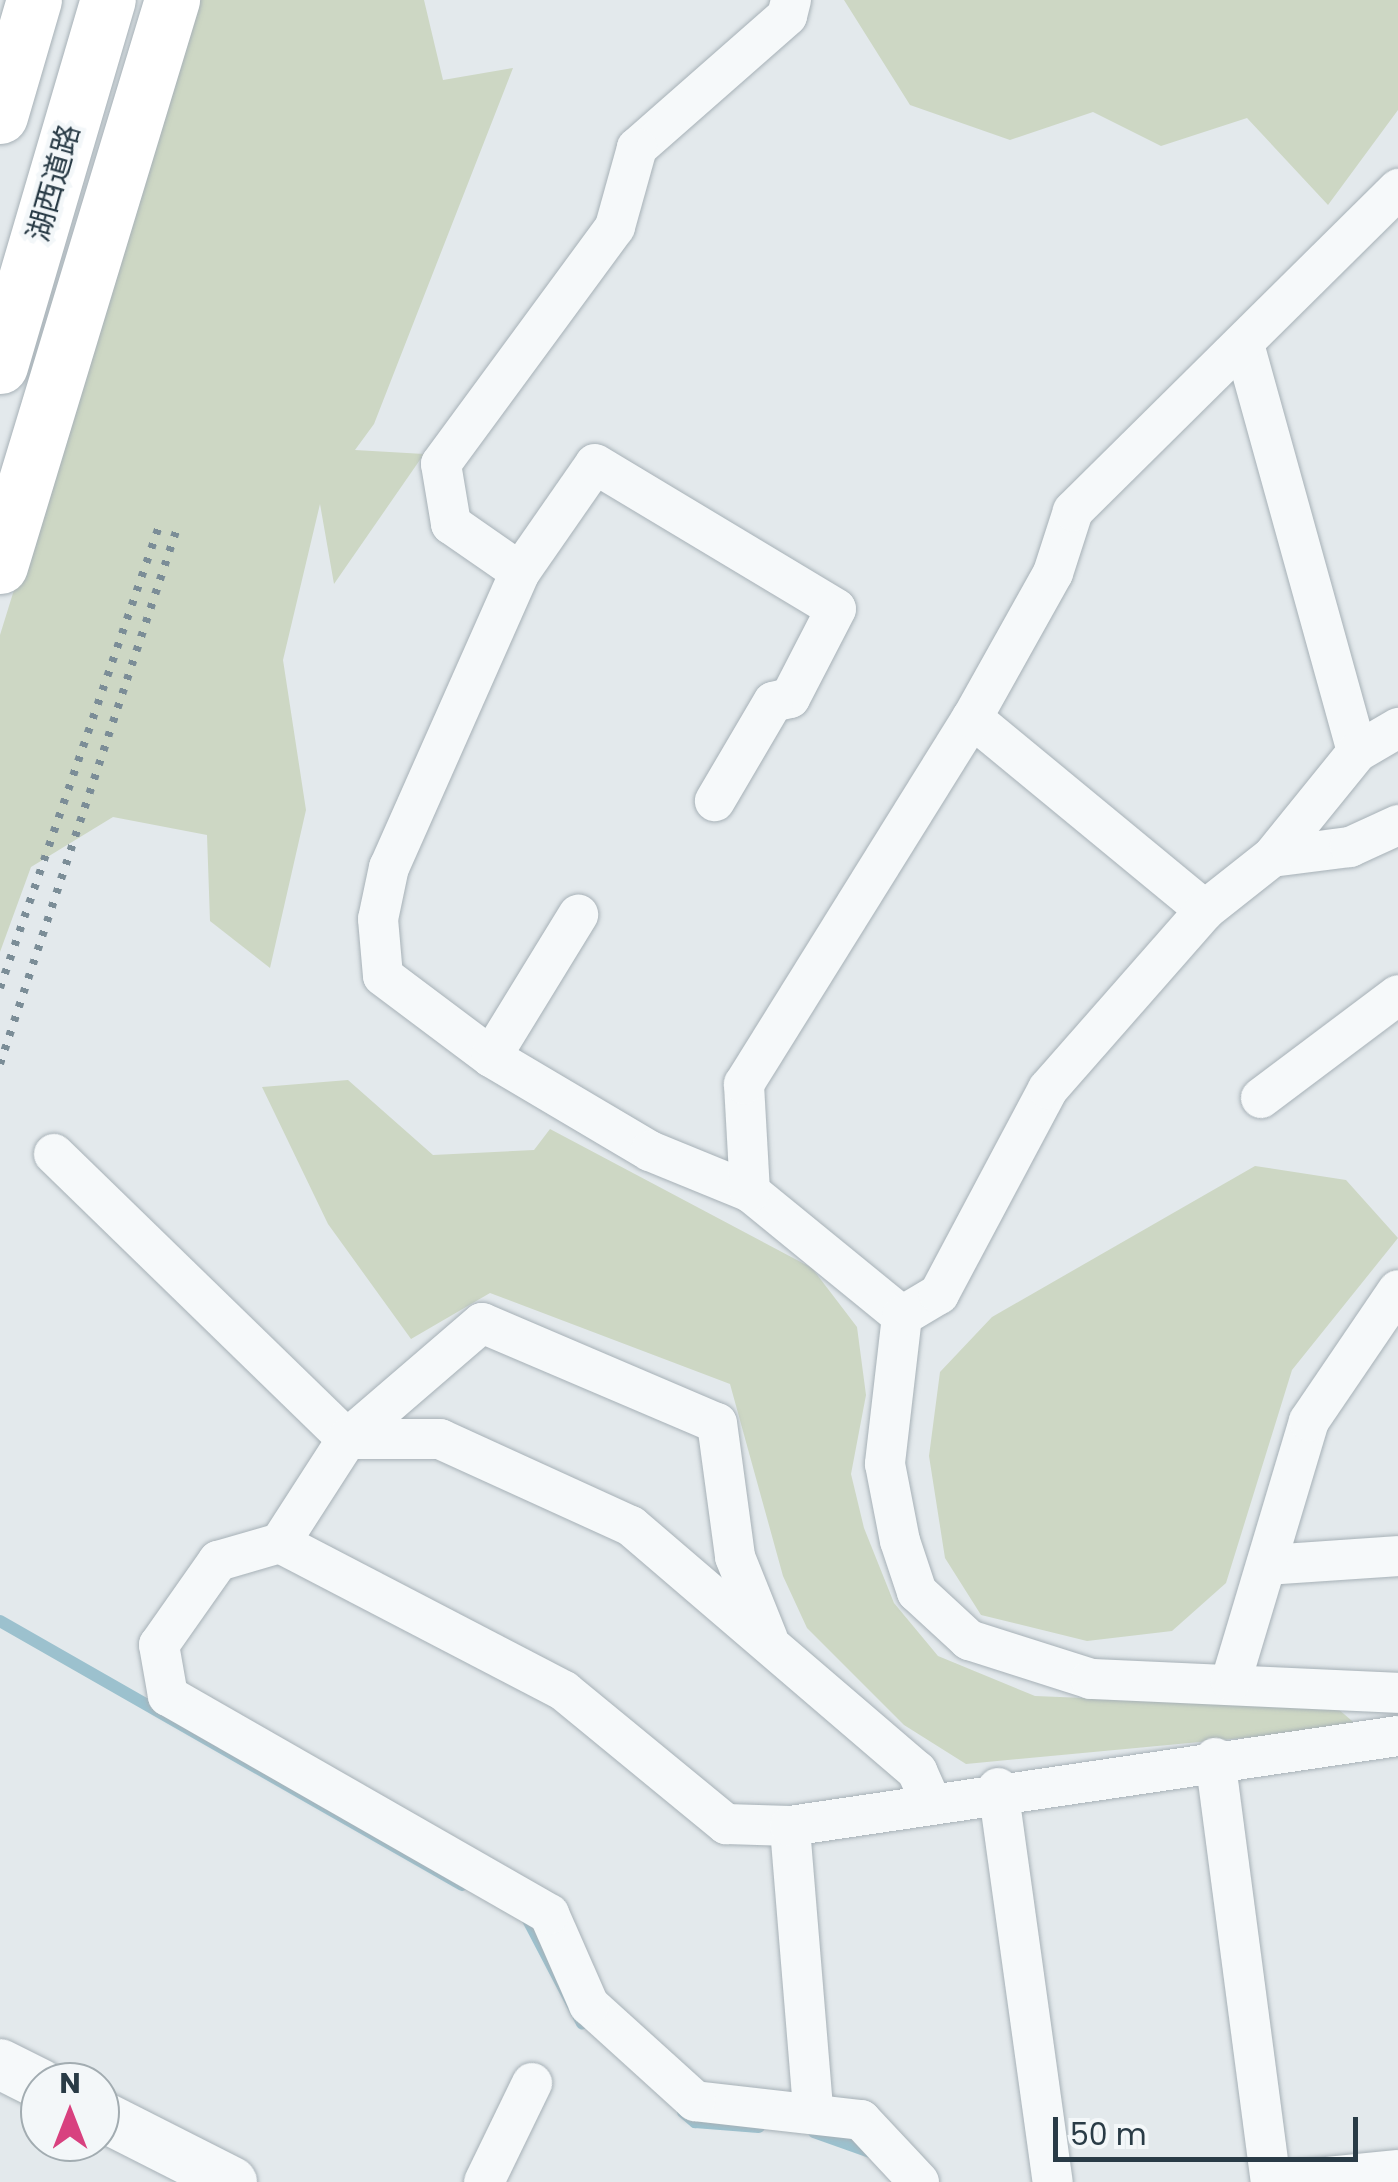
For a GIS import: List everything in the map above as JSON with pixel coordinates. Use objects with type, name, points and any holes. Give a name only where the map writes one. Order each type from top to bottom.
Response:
[{"type":"highway","points":[[0,116],[34,0]]},
{"type":"highway","name":"湖西道路","points":[[0,366],[108,0]]},
{"type":"highway","points":[[0,566],[172,0]]},
{"type":"street","points":[[520,572],[451,524],[441,464],[616,228],[636,148],[787,16],[790,0]]},
{"type":"street","points":[[750,1192],[744,1084],[972,718],[1054,573],[1073,512],[1398,189]]},
{"type":"street","points":[[1244,344],[1357,752]]},
{"type":"street","points":[[715,801],[773,702],[790,698],[836,609],[595,464],[520,572],[389,868],[378,920],[382,976],[491,1057],[650,1151],[750,1192],[902,1316]]},
{"type":"street","points":[[972,718],[1205,910]]},
{"type":"street","points":[[902,1316],[939,1294],[1048,1089],[1205,910],[1272,857],[1357,752],[1398,728]]},
{"type":"street","points":[[1272,857],[1350,846],[1398,825]]},
{"type":"street","points":[[491,1057],[578,915]]},
{"type":"street","points":[[1261,1098],[1398,995]]},
{"type":"street","points":[[54,1154],[346,1440],[440,1439],[631,1526],[917,1770],[931,1802]]},
{"type":"street","points":[[1232,1682],[1309,1421],[1398,1290]]},
{"type":"street","points":[[902,1316],[886,1464],[916,1592],[969,1640],[1091,1679],[1398,1692]]},
{"type":"street","points":[[770,1645],[735,1557],[717,1422],[482,1324],[346,1440],[280,1542],[218,1562],[159,1645],[168,1696],[550,1914],[589,2005],[695,2101],[813,2108],[861,2120],[919,2182]]},
{"type":"street","points":[[280,1542],[564,1691],[726,1824],[790,1826],[998,1788],[1398,1736]]},
{"type":"street","points":[[1267,1566],[1398,1556]]},
{"type":"street","points":[[1215,1758],[1274,2182],[1398,2170]]},
{"type":"street","points":[[998,1788],[1053,2182]]},
{"type":"street","points":[[790,1826],[813,2108]]},
{"type":"street","points":[[484,2182],[532,2083]]},
{"type":"street","points":[[120,2125],[232,2182]]},
{"type":"green space","points":[[197,0],[424,0],[443,80],[513,68],[374,424],[355,450],[424,454],[334,584],[320,504],[283,660],[306,810],[270,968],[210,921],[207,835],[113,817],[31,867],[0,952],[0,635]]},
{"type":"green space","points":[[844,0],[1398,0],[1398,110],[1328,205],[1247,118],[1161,146],[1093,112],[1010,140],[910,105]]},
{"type":"green space","points":[[348,1080],[433,1155],[534,1150],[550,1129],[812,1268],[857,1327],[866,1395],[851,1474],[864,1528],[894,1603],[938,1656],[1035,1696],[1337,1708],[1359,1727],[966,1764],[904,1725],[807,1628],[783,1576],[730,1384],[490,1293],[411,1339],[328,1224],[262,1087]]},
{"type":"green space","points":[[1255,1166],[1346,1180],[1398,1238],[1292,1370],[1226,1583],[1172,1631],[1087,1641],[981,1615],[945,1558],[929,1456],[940,1372],[992,1317]]},
{"type":"waterway","points":[[0,1621],[462,1885]]},
{"type":"waterway","points":[[527,1918],[582,2023]]},
{"type":"waterway","points":[[683,2112],[695,2122],[759,2127]]},
{"type":"waterway","points":[[814,2132],[870,2152]]},
{"type":"railway","points":[[0,988],[160,523]]},
{"type":"railway","points":[[0,1064],[178,525]]}]
